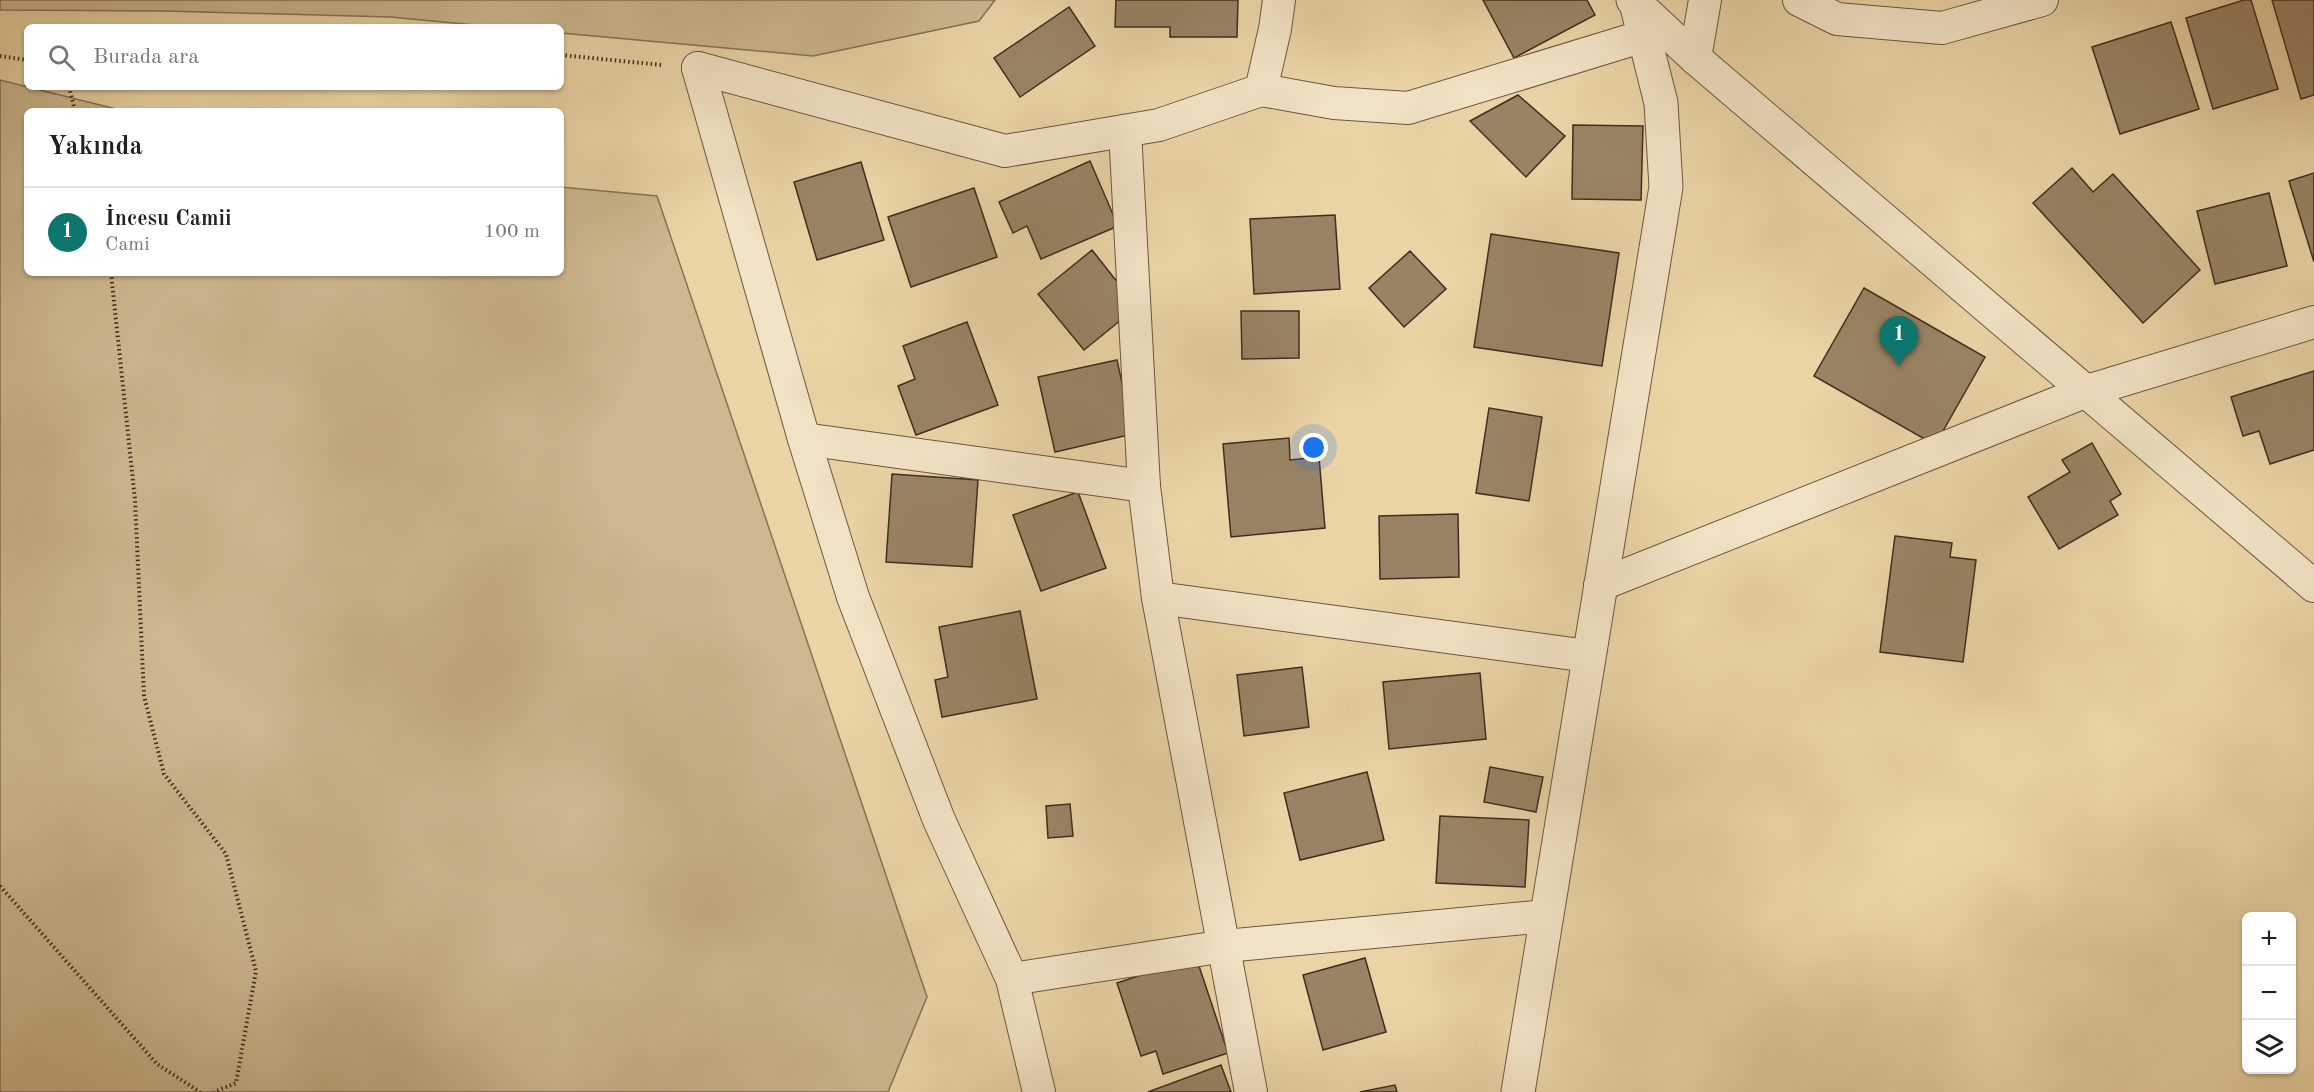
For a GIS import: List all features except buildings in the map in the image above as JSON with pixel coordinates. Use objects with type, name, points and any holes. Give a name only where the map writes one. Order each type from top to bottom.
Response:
[{"type":"street","points":[[1261,90],[1279,0]]},
{"type":"street","points":[[1695,58],[1705,0]]},
{"type":"street","points":[[1798,0],[1837,19],[1942,28],[2042,0]]},
{"type":"street","points":[[1635,2],[1695,58],[2314,586]]},
{"type":"street","points":[[1518,1092],[1666,187],[1661,103],[1635,2]]},
{"type":"street","points":[[698,68],[1005,152],[1159,125],[1261,90],[1334,103],[1408,108],[1644,36]]},
{"type":"street","points":[[698,68],[804,439],[853,597],[935,808],[1012,979],[1039,1092]]},
{"type":"street","points":[[1125,131],[1144,486],[1158,598],[1251,1092]]},
{"type":"street","points":[[1600,585],[2087,391],[2314,322]]},
{"type":"street","points":[[804,439],[1144,486]]},
{"type":"street","points":[[1158,598],[1588,656]]},
{"type":"street","points":[[1012,979],[1225,946],[1546,916]]},
{"type":"path","points":[[564,55],[698,68]]},
{"type":"path","points":[[0,56],[24,60]]},
{"type":"path","points":[[70,90],[74,108]]},
{"type":"path","points":[[111,276],[135,500],[144,696],[164,774],[226,854],[256,971],[237,1083],[214,1092]]},
{"type":"path","points":[[0,886],[157,1064],[200,1092]]},
{"type":"shaded area","points":[[0,0],[995,0],[979,21],[813,56],[564,33],[564,24],[464,24],[390,17],[165,11],[0,10]]},
{"type":"shaded area","points":[[0,80],[24,86],[24,90],[40,90],[112,108],[24,108],[24,276],[564,276],[564,187],[657,196],[927,997],[888,1092],[0,1092]]},
{"type":"place","name":"İncesu Camii","points":[[1899,366]]}]
